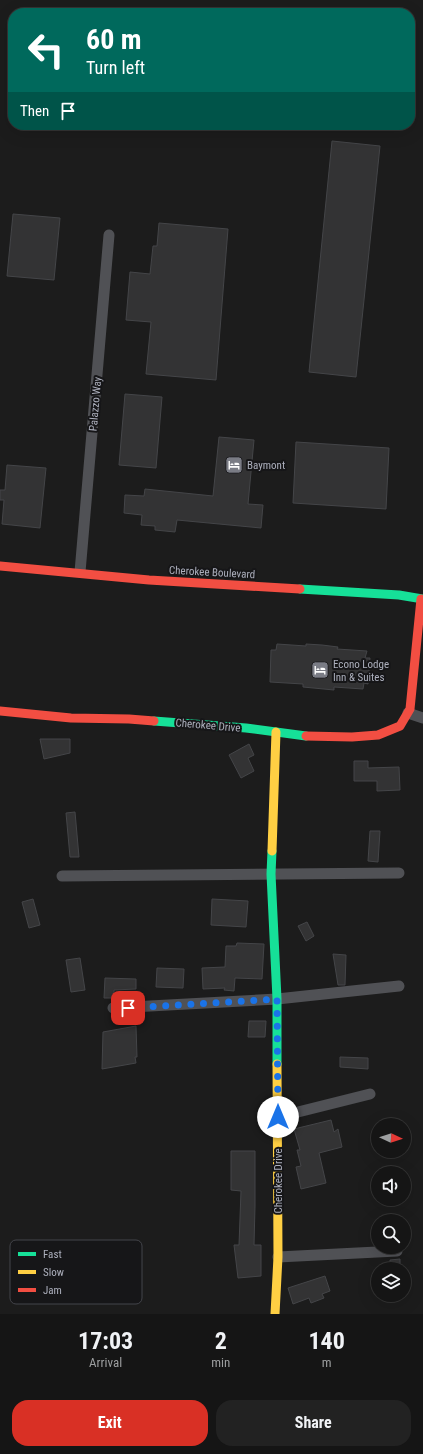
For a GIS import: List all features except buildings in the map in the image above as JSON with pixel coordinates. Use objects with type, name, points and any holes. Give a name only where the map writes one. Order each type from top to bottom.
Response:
[{"type":"street","name":"Palazzo Way","points":[[80,572],[110,235]]},
{"type":"street","name":"Cherokee Boulevard","points":[[0,566],[80,572],[150,580],[399,595],[422,599]]},
{"type":"street","name":"Cherokee Drive","points":[[0,711],[71,718],[129,719],[309,736],[352,737],[378,735],[400,726],[410,709],[422,599]]},
{"type":"street","points":[[408,713],[423,718]]},
{"type":"street","name":"Cherokee Drive","points":[[275,1314],[278,1257],[277,999],[271,874],[276,732]]},
{"type":"street","points":[[62,876],[399,873]]},
{"type":"street","points":[[113,1008],[277,999],[399,986]]},
{"type":"street","points":[[278,1117],[370,1094]]},
{"type":"street","points":[[278,1257],[371,1252]]},
{"type":"traffic: fast","points":[[300,589],[399,595],[423,599]]},
{"type":"traffic: fast","points":[[154,721],[246,728],[306,736]]},
{"type":"traffic: fast","points":[[272,851],[271,874],[277,999],[277,1064]]},
{"type":"traffic: slow","points":[[272,851],[276,732]]},
{"type":"traffic: slow","points":[[275,1314],[278,1257],[277,1064]]},
{"type":"traffic: jam","points":[[0,566],[149,580],[300,589]]},
{"type":"traffic: jam","points":[[306,736],[352,737],[378,735],[400,726],[410,709],[421,599]]},
{"type":"traffic: jam","points":[[0,711],[71,718],[154,721]]},
{"type":"place","name":"Baymont","points":[[234,465]]},
{"type":"place","name":"Econo Lodge Inn & Suites","points":[[320,670]]},
{"type":"route","points":[[128,1008],[277,999],[278,1117]]}]
